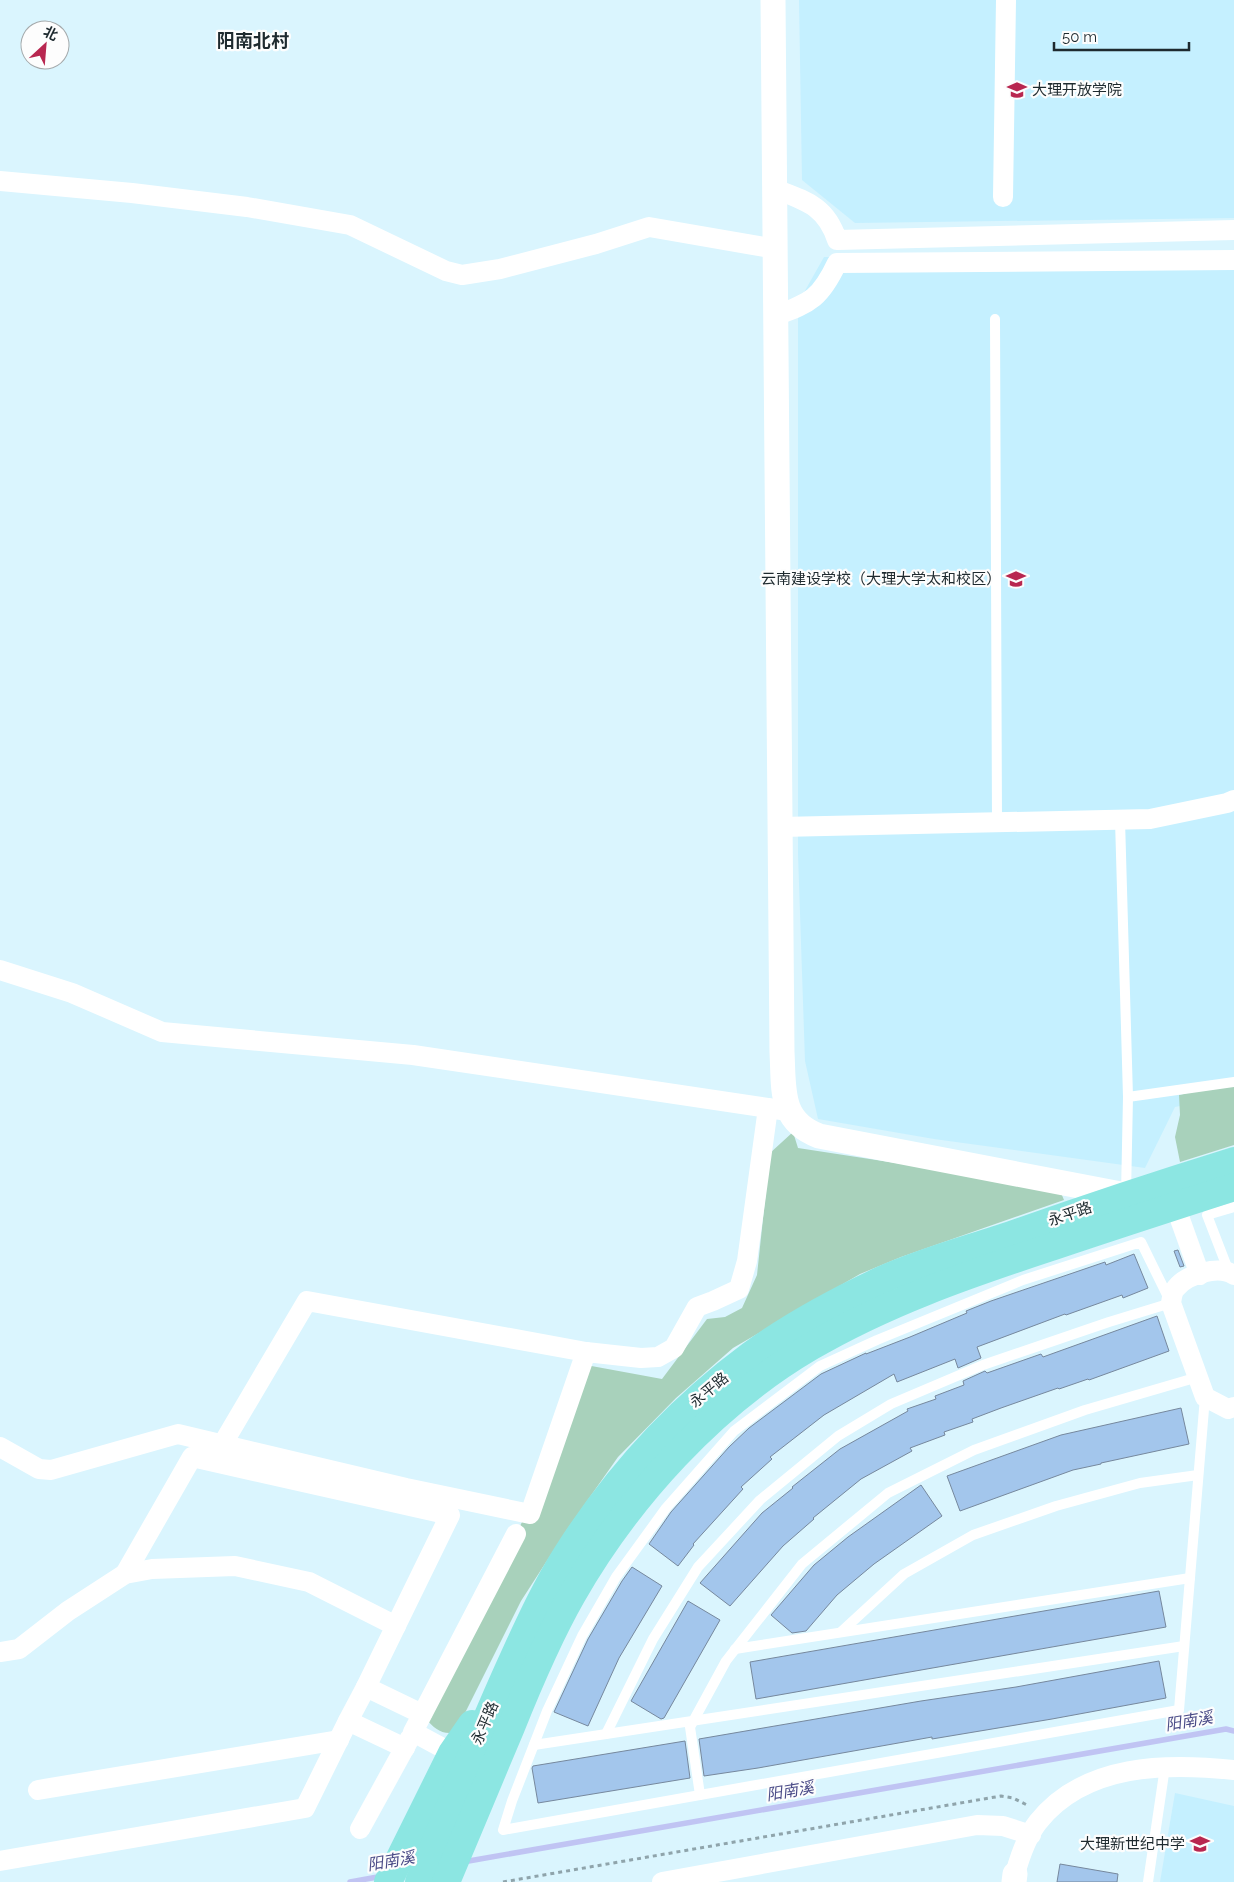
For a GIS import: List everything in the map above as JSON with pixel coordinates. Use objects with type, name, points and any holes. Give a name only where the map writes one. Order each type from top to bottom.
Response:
[{"type":"main road","name":"永平路","points":[[446,1882],[548,1640],[571,1596],[618,1523],[675,1457],[716,1416],[753,1385],[809,1348],[856,1322],[934,1287],[1171,1194],[1234,1161]]},
{"type":"main road","name":"永平路","points":[[419,1882],[500,1687],[552,1580],[567,1554],[598,1509],[632,1465],[671,1424],[707,1391],[752,1355],[788,1331],[883,1280],[1126,1195],[1171,1194],[1234,1187]]},
{"type":"main road","points":[[388,1882],[452,1753],[500,1687]]},
{"type":"street","points":[[222,1445],[307,1301],[586,1352],[641,1358],[658,1357],[674,1348],[697,1306],[739,1289],[747,1261],[784,1087],[782,1052],[773,0]]},
{"type":"street","points":[[1003,197],[1006,0]]},
{"type":"street","points":[[0,181],[218,203],[326,220],[350,225],[446,271],[462,274],[500,269],[596,244],[649,227],[776,249]]},
{"type":"street","points":[[775,190],[801,199],[822,212],[833,228],[837,240],[1234,230]]},
{"type":"street","points":[[777,315],[803,306],[812,299],[830,277],[837,263],[1234,260]]},
{"type":"street","points":[[780,827],[1120,820],[1150,818],[1234,800]]},
{"type":"street","points":[[0,970],[72,993],[162,1032],[412,1055],[778,1109],[807,1132],[819,1136],[1126,1195]]},
{"type":"street","points":[[1171,1194],[1200,1275]]},
{"type":"street","points":[[1232,1274],[1217,1269],[1182,1282],[1174,1290],[1171,1303],[1205,1397],[1228,1409],[1234,1406]]},
{"type":"street","points":[[0,1447],[39,1469],[51,1470],[178,1434],[406,1488],[530,1514],[586,1352]]},
{"type":"street","points":[[0,1861],[17,1860],[306,1808],[450,1515],[192,1457],[125,1574]]},
{"type":"street","points":[[360,1829],[409,1740],[516,1534]]},
{"type":"street","points":[[0,1652],[19,1648],[68,1610],[125,1574],[152,1569],[235,1566],[309,1582],[396,1626]]},
{"type":"street","points":[[366,1686],[422,1714]]},
{"type":"street","points":[[348,1721],[452,1753]]},
{"type":"street","points":[[38,1790],[339,1740]]},
{"type":"street","points":[[1015,1878],[1020,1856],[1038,1823],[1069,1794],[1090,1784],[1140,1768],[1201,1767],[1234,1770]]},
{"type":"street","points":[[662,1882],[977,1825],[1003,1826],[1031,1835]]},
{"type":"lane","points":[[995,319],[997,822]]},
{"type":"lane","points":[[1120,820],[1128,1097],[1126,1195]]},
{"type":"lane","points":[[1128,1097],[1234,1082]]},
{"type":"lane","points":[[1232,1274],[1206,1216],[1234,1207]]},
{"type":"lane","points":[[606,1734],[653,1639],[698,1568],[760,1500],[838,1436],[891,1404],[983,1365],[1171,1303],[1141,1242],[1023,1280],[877,1340],[820,1366],[734,1431],[666,1508],[616,1577],[582,1636],[547,1711],[512,1801],[503,1830],[1179,1710],[1205,1397]]},
{"type":"lane","points":[[700,1795],[690,1727],[726,1661],[802,1564],[888,1493],[974,1450],[1085,1410],[1198,1377]]},
{"type":"lane","points":[[840,1633],[904,1574],[973,1535],[1056,1506],[1140,1483],[1198,1475]]},
{"type":"lane","points":[[735,1649],[1190,1578]]},
{"type":"lane","points":[[534,1745],[1184,1646]]},
{"type":"lane","points":[[1148,1882],[1165,1767]]},
{"type":"path","points":[[502,1882],[1001,1796],[1013,1798],[1046,1814]]},
{"type":"shaded area","name":"大理开放学院","points":[[799,0],[1234,0],[1234,218],[855,223],[802,180]]},
{"type":"shaded area","name":"云南建设学校（大理大学太和校区）","points":[[1234,251],[1234,1095],[1175,1107],[1145,1168],[934,1139],[818,1119],[805,1061],[798,854],[798,303],[824,257]]},
{"type":"shaded area","name":"大理新世纪中学","points":[[1175,1793],[1234,1806],[1234,1882],[1160,1882]]},
{"type":"green space","points":[[1234,1082],[1234,1145],[1180,1162],[1175,1137],[1180,1115],[1179,1095]]},
{"type":"green space","points":[[793,1132],[798,1148],[1059,1188],[1064,1200],[901,1257],[860,1274],[733,1348],[676,1398],[618,1457],[568,1528],[521,1601],[461,1721],[452,1733],[437,1729],[426,1719],[428,1710],[525,1516],[586,1365],[662,1379],[707,1319],[725,1317],[742,1308],[757,1275],[770,1153]]},
{"type":"building","points":[[1178,1250],[1184,1266],[1180,1267],[1174,1251]]},
{"type":"building","points":[[1134,1254],[1148,1288],[1123,1298],[1122,1295],[1065,1314],[977,1347],[981,1358],[958,1368],[955,1359],[897,1382],[894,1374],[824,1415],[770,1457],[772,1459],[741,1487],[743,1489],[693,1544],[678,1566],[649,1544],[671,1512],[729,1447],[749,1428],[821,1374],[866,1353],[967,1313],[966,1311],[991,1301],[1105,1262],[1106,1265]]},
{"type":"building","points":[[1157,1316],[1169,1351],[1089,1380],[1058,1388],[1001,1408],[972,1419],[973,1422],[944,1432],[945,1435],[910,1448],[912,1451],[861,1479],[813,1518],[783,1546],[730,1606],[700,1583],[762,1513],[792,1487],[840,1449],[908,1411],[907,1409],[936,1399],[935,1396],[964,1385],[963,1381],[985,1371],[987,1373],[1041,1354],[1043,1357]]},
{"type":"building","points":[[1181,1408],[1189,1444],[1073,1470],[960,1511],[947,1476],[1061,1435]]},
{"type":"building","points":[[921,1485],[942,1516],[874,1564],[837,1595],[806,1631],[792,1633],[771,1615],[814,1565],[848,1537]]},
{"type":"building","points":[[632,1567],[662,1586],[619,1658],[588,1726],[554,1712],[588,1639]]},
{"type":"building","points":[[1159,1591],[1166,1627],[756,1699],[750,1662]]},
{"type":"building","points":[[688,1601],[720,1620],[664,1718],[661,1719],[631,1701]]},
{"type":"building","points":[[1159,1661],[1166,1698],[1052,1719],[932,1739],[932,1737],[704,1776],[699,1739],[921,1701],[1016,1687]]},
{"type":"building","points":[[685,1741],[690,1778],[538,1803],[533,1766]]},
{"type":"building","points":[[1060,1864],[1118,1874],[1117,1882],[1057,1882]]},
{"type":"waterway","name":"阳南溪","points":[[463,1862],[1226,1729],[1234,1731]]},
{"type":"waterway","name":"阳南溪","points":[[350,1882],[383,1876]]},
{"type":"place","name":"大理开放学院","points":[[1017,90]]},
{"type":"place","name":"云南建设学校（大理大学太和校区）","points":[[1016,579]]},
{"type":"place","name":"大理新世纪中学","points":[[1200,1844]]},
{"type":"district","name":"阳南北村","points":[[253,40]]}]
